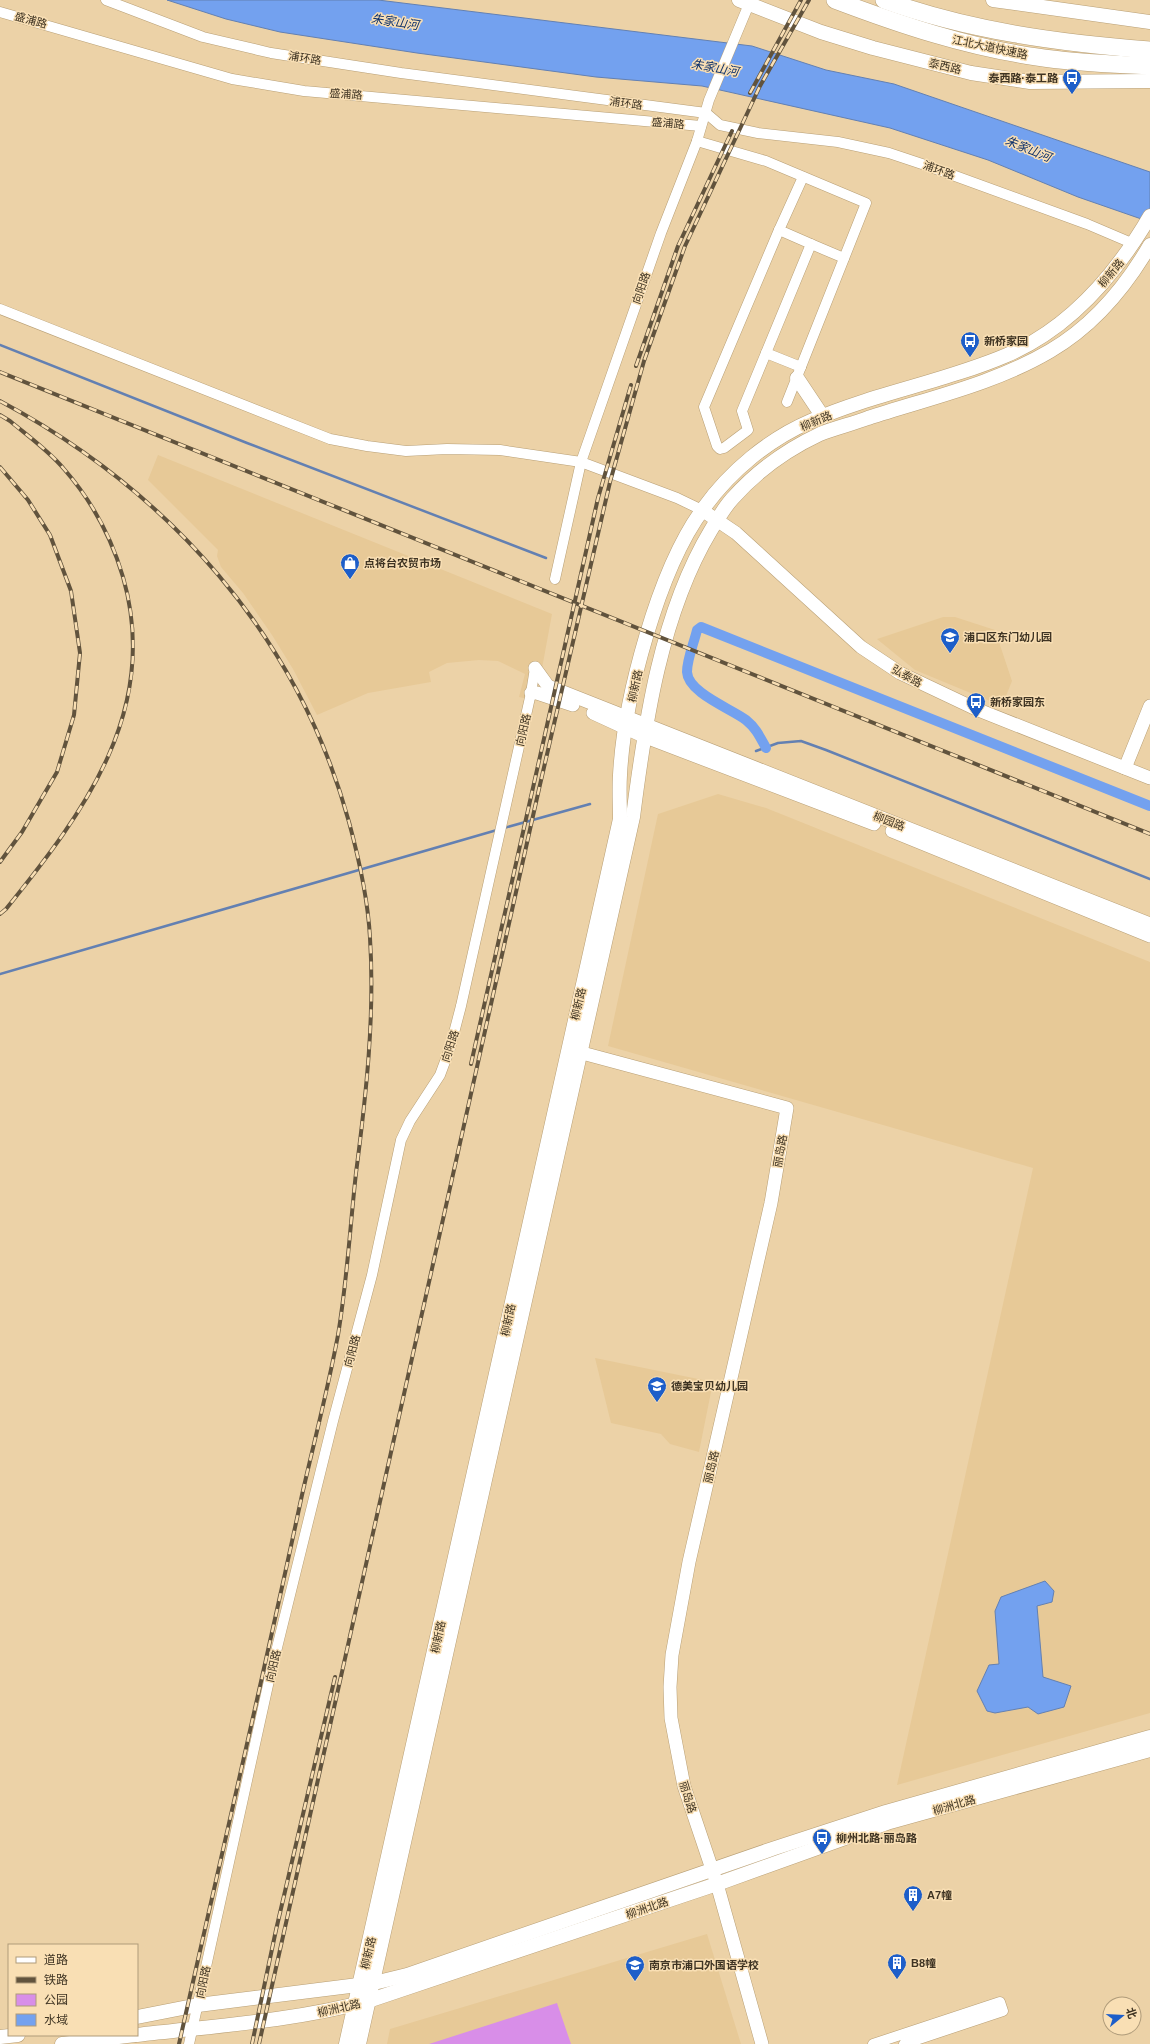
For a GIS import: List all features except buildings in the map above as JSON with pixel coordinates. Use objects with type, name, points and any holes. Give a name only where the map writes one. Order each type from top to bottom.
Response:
[{"type":"highway","name":"江北大道快速路","points":[[835,0],[909,28],[1000,50],[1038,57],[1150,66]]},
{"type":"highway","name":"江北大道快速路","points":[[884,0],[941,18],[978,27],[1064,42],[1150,50]]},
{"type":"main road","points":[[993,0],[1150,22]]},
{"type":"main road","name":"泰西路","points":[[744,2],[873,48],[971,73],[1030,82],[1150,81]]},
{"type":"main road","name":"柳新路","points":[[346,2044],[362,2003],[367,1983],[574,1051],[620,819],[620,775],[627,723],[638,670],[659,597],[678,553],[702,510],[726,481],[759,452],[793,430],[822,417],[988,362],[1025,346],[1057,326],[1107,280],[1134,244],[1150,216]]},
{"type":"main road","name":"柳新路","points":[[574,1051],[633,817],[644,731],[668,630],[682,588],[698,552],[731,500],[758,474],[786,454],[822,434],[1003,374],[1051,350],[1070,337],[1113,300],[1130,278],[1149,248]]},
{"type":"main road","points":[[799,373],[822,417]]},
{"type":"main road","name":"柳洲北路","points":[[138,2016],[198,2005],[367,1983],[452,1960],[712,1870],[886,1812],[1150,1737]]},
{"type":"main road","name":"柳洲北路","points":[[138,2035],[278,2020],[362,2003],[717,1884],[890,1822],[1150,1750]]},
{"type":"main road","name":"柳新路","points":[[359,2044],[362,2003]]},
{"type":"main road","name":"柳洲北路","points":[[62,2044],[128,2036]]},
{"type":"street","name":"浦环路","points":[[106,0],[203,37],[271,53],[408,74],[706,113],[720,125],[758,133],[838,142],[889,153],[1087,224],[1134,244]]},
{"type":"street","name":"向阳路","points":[[555,579],[581,462],[660,233],[697,141],[709,100],[735,40],[744,2]]},
{"type":"street","name":"盛浦路","points":[[0,12],[62,28],[179,65],[232,79],[304,91],[701,126]]},
{"type":"street","points":[[697,141],[766,161],[866,203],[787,402]]},
{"type":"street","points":[[803,177],[704,407],[717,446],[720,449],[724,448],[748,430],[742,411],[811,244]]},
{"type":"street","points":[[780,230],[844,258]]},
{"type":"street","points":[[0,309],[330,439],[406,451],[447,449],[500,450],[581,462],[677,498],[702,510]]},
{"type":"street","points":[[766,353],[799,373]]},
{"type":"street","name":"弘泰路","points":[[702,510],[736,533],[861,647],[900,673],[976,709],[1150,778]]},
{"type":"street","name":"向阳路","points":[[189,2044],[272,1668],[332,1421],[372,1275],[401,1140],[410,1121],[440,1074],[450,1048],[498,844],[531,693],[535,668]]},
{"type":"street","points":[[535,668],[548,686],[644,731]]},
{"type":"street","points":[[531,693],[537,693],[595,714],[627,723]]},
{"type":"street","points":[[1125,768],[1150,706]]},
{"type":"street","name":"柳园路","points":[[644,731],[1150,924]]},
{"type":"street","name":"柳园路","points":[[644,731],[1150,936]]},
{"type":"street","name":"丽岛路","points":[[574,1051],[787,1108],[771,1202],[691,1554],[672,1655],[670,1687],[671,1718],[685,1792],[717,1884],[762,2044]]},
{"type":"street","points":[[873,2044],[1000,2002],[1003,2011],[904,2044]]},
{"type":"shaded area","name":"点将台农贸市场","points":[[158,455],[552,614],[536,701],[519,697],[525,674],[498,661],[479,660],[447,663],[429,672],[431,682],[368,693],[317,715],[293,669],[272,635],[243,593],[221,567],[217,556],[218,550],[148,480]]},
{"type":"shaded area","name":"浦口区东门幼儿园","points":[[943,617],[955,617],[995,630],[1012,681],[1002,706],[915,670],[877,639]]},
{"type":"shaded area","points":[[718,794],[766,808],[1150,962],[1150,1713],[897,1785],[1033,1168],[608,1046],[658,814]]},
{"type":"shaded area","name":"德美宝贝幼儿园","points":[[595,1358],[713,1382],[699,1452],[670,1444],[661,1434],[611,1423]]},
{"type":"shaded area","name":"南京市浦口外国语学校","points":[[707,1934],[741,2044],[387,2044],[390,2029]]},
{"type":"green space","points":[[557,2003],[571,2044],[429,2044]]},
{"type":"water","name":"朱家山河","points":[[167,0],[378,0],[752,46],[826,70],[894,84],[1150,172],[1150,222],[1078,197],[988,160],[890,128],[702,86],[596,77],[417,53],[280,32],[226,19]]},
{"type":"water","points":[[1045,1581],[1054,1591],[1052,1602],[1037,1606],[1043,1677],[1071,1686],[1064,1707],[1038,1714],[1028,1707],[995,1713],[987,1711],[977,1691],[989,1665],[999,1664],[995,1611],[1001,1597]]},
{"type":"waterway","points":[[0,345],[247,443],[546,558]]},
{"type":"waterway","points":[[766,748],[758,733],[746,720],[702,694],[689,680],[687,672],[688,662],[697,630],[701,627],[1150,806]]},
{"type":"waterway","points":[[756,751],[778,743],[801,741],[1150,879]]},
{"type":"waterway","points":[[504,828],[590,804]]},
{"type":"waterway","points":[[0,974],[497,830]]},
{"type":"railway","points":[[750,93],[801,0]]},
{"type":"railway","points":[[259,2044],[539,789],[610,482],[644,361],[685,246],[760,86],[809,0]]},
{"type":"railway","points":[[636,366],[678,246],[732,131]]},
{"type":"railway","points":[[0,372],[1150,834]]},
{"type":"railway","points":[[471,1064],[598,498],[631,385]]},
{"type":"railway","points":[[0,401],[61,437],[119,479],[171,525],[219,576],[261,631],[297,690],[326,754],[353,836],[360,865],[369,923],[371,967],[369,1056],[346,1275],[338,1335],[179,2044]]},
{"type":"railway","points":[[0,415],[10,421],[52,456],[74,481],[92,506],[113,547],[123,577],[132,625],[132,671],[124,714],[108,756],[88,796],[63,834],[6,909],[0,914]]},
{"type":"railway","points":[[0,467],[28,500],[50,535],[71,591],[80,653],[74,715],[57,772],[22,832],[0,862]]},
{"type":"railway","points":[[252,2044],[276,1930],[335,1677]]},
{"type":"place","name":"泰西路·泰工路","points":[[1072,95]]},
{"type":"place","name":"新桥家园","points":[[970,358]]},
{"type":"place","name":"点将台农贸市场","points":[[350,580]]},
{"type":"place","name":"浦口区东门幼儿园","points":[[950,654]]},
{"type":"place","name":"新桥家园东","points":[[976,719]]},
{"type":"place","name":"德美宝贝幼儿园","points":[[657,1403]]},
{"type":"place","name":"柳州北路·丽岛路","points":[[822,1855]]},
{"type":"place","name":"A7幢","points":[[913,1912]]},
{"type":"place","name":"B8幢","points":[[897,1980]]},
{"type":"place","name":"南京市浦口外国语学校","points":[[635,1982]]}]
